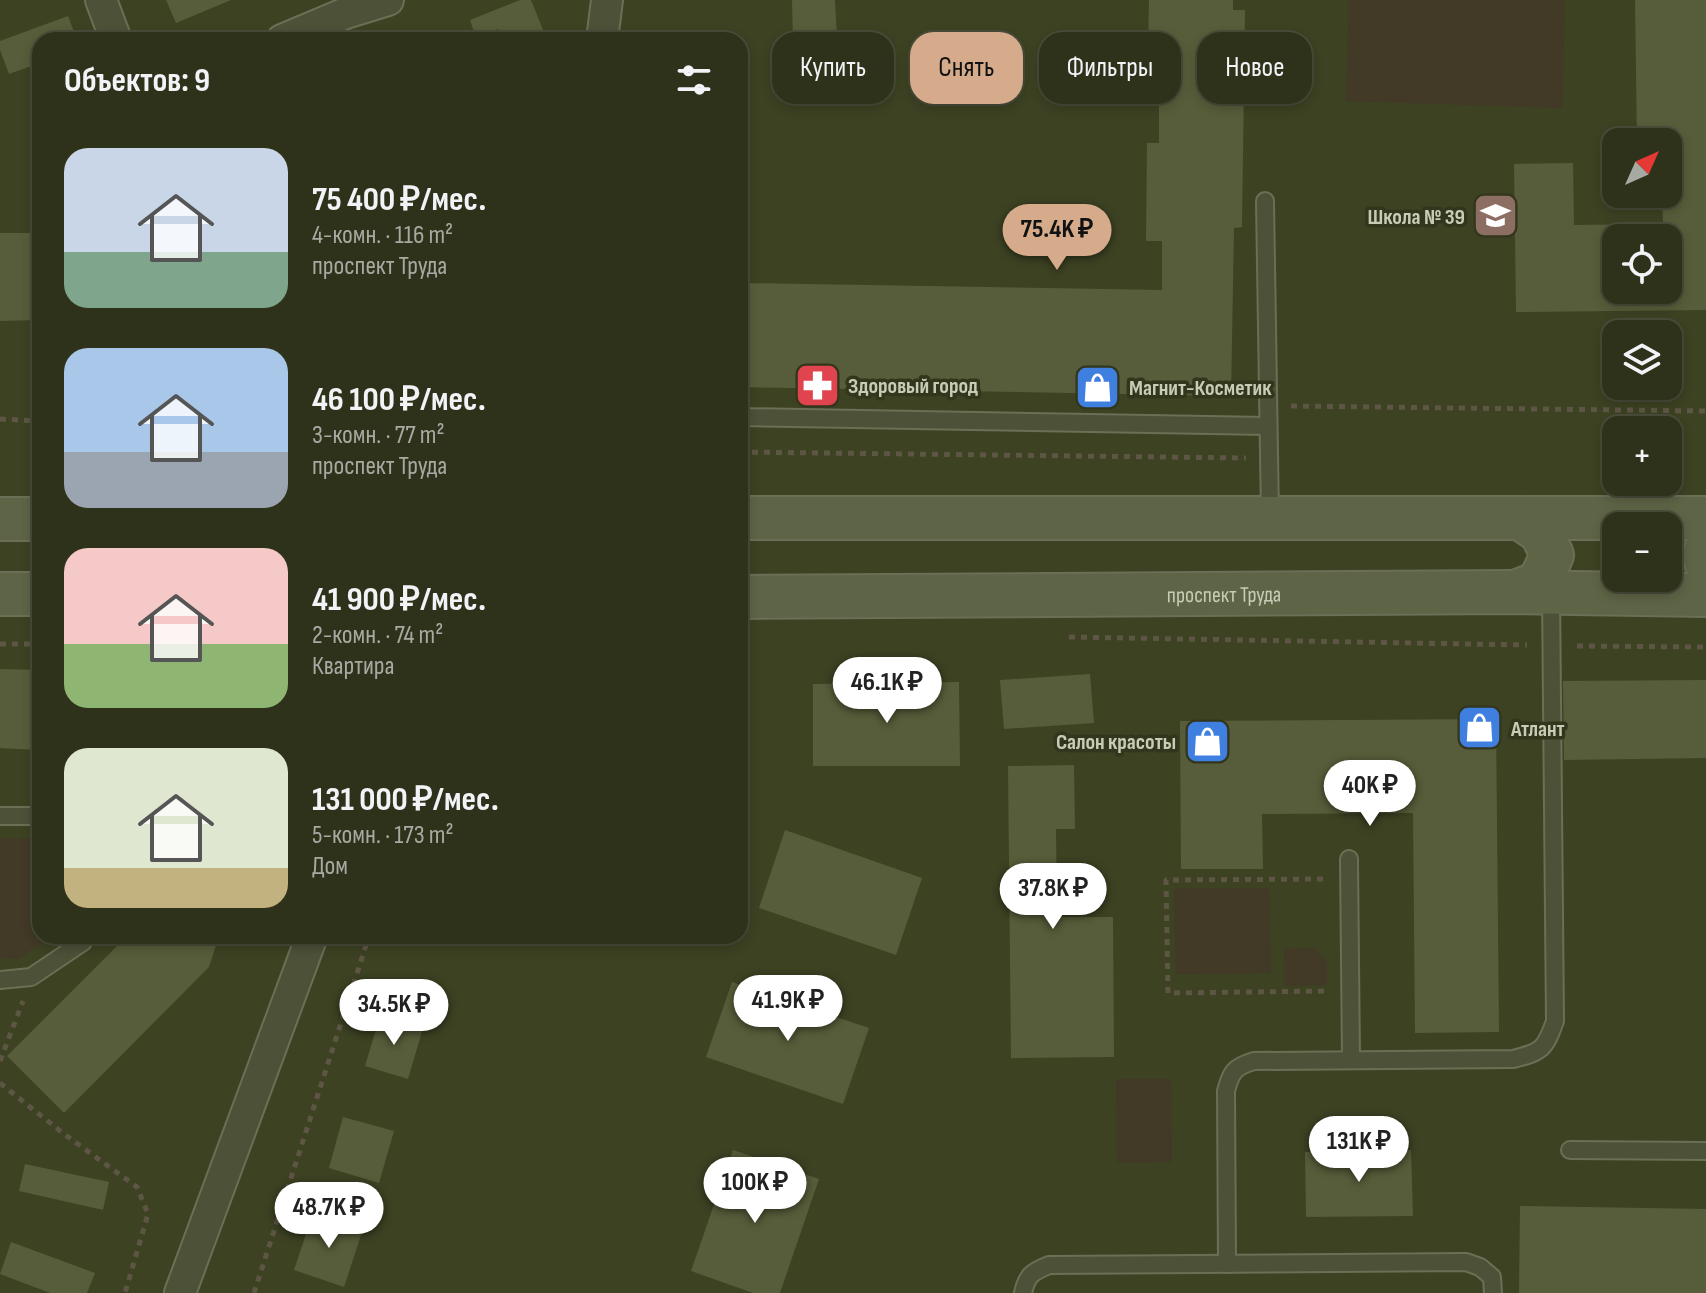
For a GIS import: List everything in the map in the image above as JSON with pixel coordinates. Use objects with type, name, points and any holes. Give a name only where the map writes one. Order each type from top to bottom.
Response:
[{"type":"main road","points":[[748,518],[1706,518]]},
{"type":"main road","points":[[1520,518],[1541,532],[1552,555],[1533,593]]},
{"type":"main road","points":[[0,519],[32,519]]},
{"type":"main road","points":[[1706,550],[1706,562]]},
{"type":"main road","points":[[0,594],[32,594]]},
{"type":"main road","name":"проспект Труда","points":[[748,597],[1706,595]]},
{"type":"street","points":[[101,0],[113,32]]},
{"type":"street","points":[[301,32],[388,0]]},
{"type":"street","points":[[603,32],[607,0]]},
{"type":"street","points":[[180,1293],[309,944]]},
{"type":"lane","points":[[1265,201],[1270,518]]},
{"type":"lane","points":[[748,417],[1268,426]]},
{"type":"lane","points":[[1227,1264],[1226,1091],[1230,1076],[1238,1066],[1254,1061],[1513,1059],[1535,1054],[1548,1042],[1555,1021],[1551,645],[1533,593]]},
{"type":"lane","points":[[0,816],[32,816]]},
{"type":"lane","points":[[1349,859],[1351,1060]]},
{"type":"lane","points":[[0,980],[31,977],[80,944]]},
{"type":"lane","points":[[1570,1150],[1706,1151]]},
{"type":"lane","points":[[1023,1293],[1026,1281],[1035,1271],[1049,1265],[1466,1262],[1480,1267],[1492,1277],[1493,1293]]},
{"type":"path","points":[[0,419],[32,421]]},
{"type":"path","points":[[1058,637],[1706,647]]},
{"type":"path","points":[[0,644],[32,644]]},
{"type":"path","points":[[1348,878],[1166,880],[1167,964],[1168,993],[1350,991]]},
{"type":"path","points":[[254,1293],[366,944]]},
{"type":"path","points":[[0,1061],[31,977]]},
{"type":"path","points":[[0,1083],[137,1187],[148,1214],[125,1293]]},
{"type":"shaded area","points":[[1349,0],[1565,0],[1562,108],[1346,101]]},
{"type":"shaded area","points":[[0,838],[32,839],[32,944],[40,944],[19,959],[0,958]]},
{"type":"shaded area","points":[[1174,888],[1269,888],[1271,973],[1176,974]]},
{"type":"shaded area","points":[[1314,948],[1327,962],[1327,985],[1285,986],[1284,949]]},
{"type":"shaded area","points":[[1116,1079],[1171,1079],[1172,1162],[1117,1163]]},
{"type":"building","points":[[166,0],[231,0],[176,23]]},
{"type":"building","points":[[520,0],[531,0],[544,32],[499,32],[498,29],[474,32],[470,20]]},
{"type":"building","points":[[792,0],[835,0],[837,32],[793,32]]},
{"type":"building","points":[[1149,0],[1233,0],[1233,10],[1245,10],[1245,32],[1197,32],[1197,104],[1244,104],[1242,227],[1234,228],[1231,396],[748,387],[748,283],[1162,290],[1162,241],[1146,241],[1147,143],[1159,143],[1159,106],[1147,104],[1181,104],[1181,32],[1148,32]]},
{"type":"building","points":[[1635,0],[1706,0],[1706,310],[1516,312],[1514,164],[1573,163],[1574,225],[1602,225],[1602,304],[1682,304],[1682,224],[1663,224],[1662,208],[1682,208],[1682,128],[1637,128]]},
{"type":"building","points":[[68,16],[74,32],[32,32],[32,66],[9,74],[0,41]]},
{"type":"building","points":[[0,233],[32,233],[32,320],[0,321]]},
{"type":"building","points":[[0,669],[32,670],[32,750],[0,748]]},
{"type":"building","points":[[1090,674],[1094,723],[1004,729],[1000,680]]},
{"type":"building","points":[[1706,680],[1706,758],[1564,760],[1563,681]]},
{"type":"building","points":[[959,682],[960,766],[813,766],[813,684]]},
{"type":"building","points":[[1496,719],[1499,1032],[1415,1033],[1413,813],[1262,814],[1263,869],[1181,869],[1180,721]]},
{"type":"building","points":[[1074,765],[1075,829],[1056,829],[1057,917],[1113,917],[1114,1057],[1011,1058],[1008,766]]},
{"type":"building","points":[[785,830],[922,878],[896,955],[759,908]]},
{"type":"building","points":[[119,944],[216,944],[209,967],[64,1113],[7,1056]]},
{"type":"building","points":[[732,982],[869,1028],[843,1104],[706,1057]]},
{"type":"building","points":[[380,1016],[423,1028],[408,1079],[365,1066]]},
{"type":"building","points":[[343,1117],[394,1131],[379,1183],[329,1168]]},
{"type":"building","points":[[733,1150],[819,1179],[780,1293],[753,1293],[691,1271]]},
{"type":"building","points":[[1411,1150],[1413,1216],[1306,1217],[1305,1152]]},
{"type":"building","points":[[25,1164],[109,1182],[103,1210],[19,1191]]},
{"type":"building","points":[[1520,1206],[1706,1209],[1706,1293],[1519,1293]]},
{"type":"building","points":[[313,1213],[363,1229],[344,1287],[294,1270]]},
{"type":"building","points":[[11,1242],[95,1273],[87,1293],[50,1293],[0,1274]]},
{"type":"place","name":"Школа № 39","points":[[1496,216]]},
{"type":"place","name":"Здоровый город","points":[[817,385]]},
{"type":"place","name":"Магнит-Косметик","points":[[1098,387]]},
{"type":"place","name":"Атлант","points":[[1480,728]]},
{"type":"place","name":"Салон красоты","points":[[1207,741]]}]
